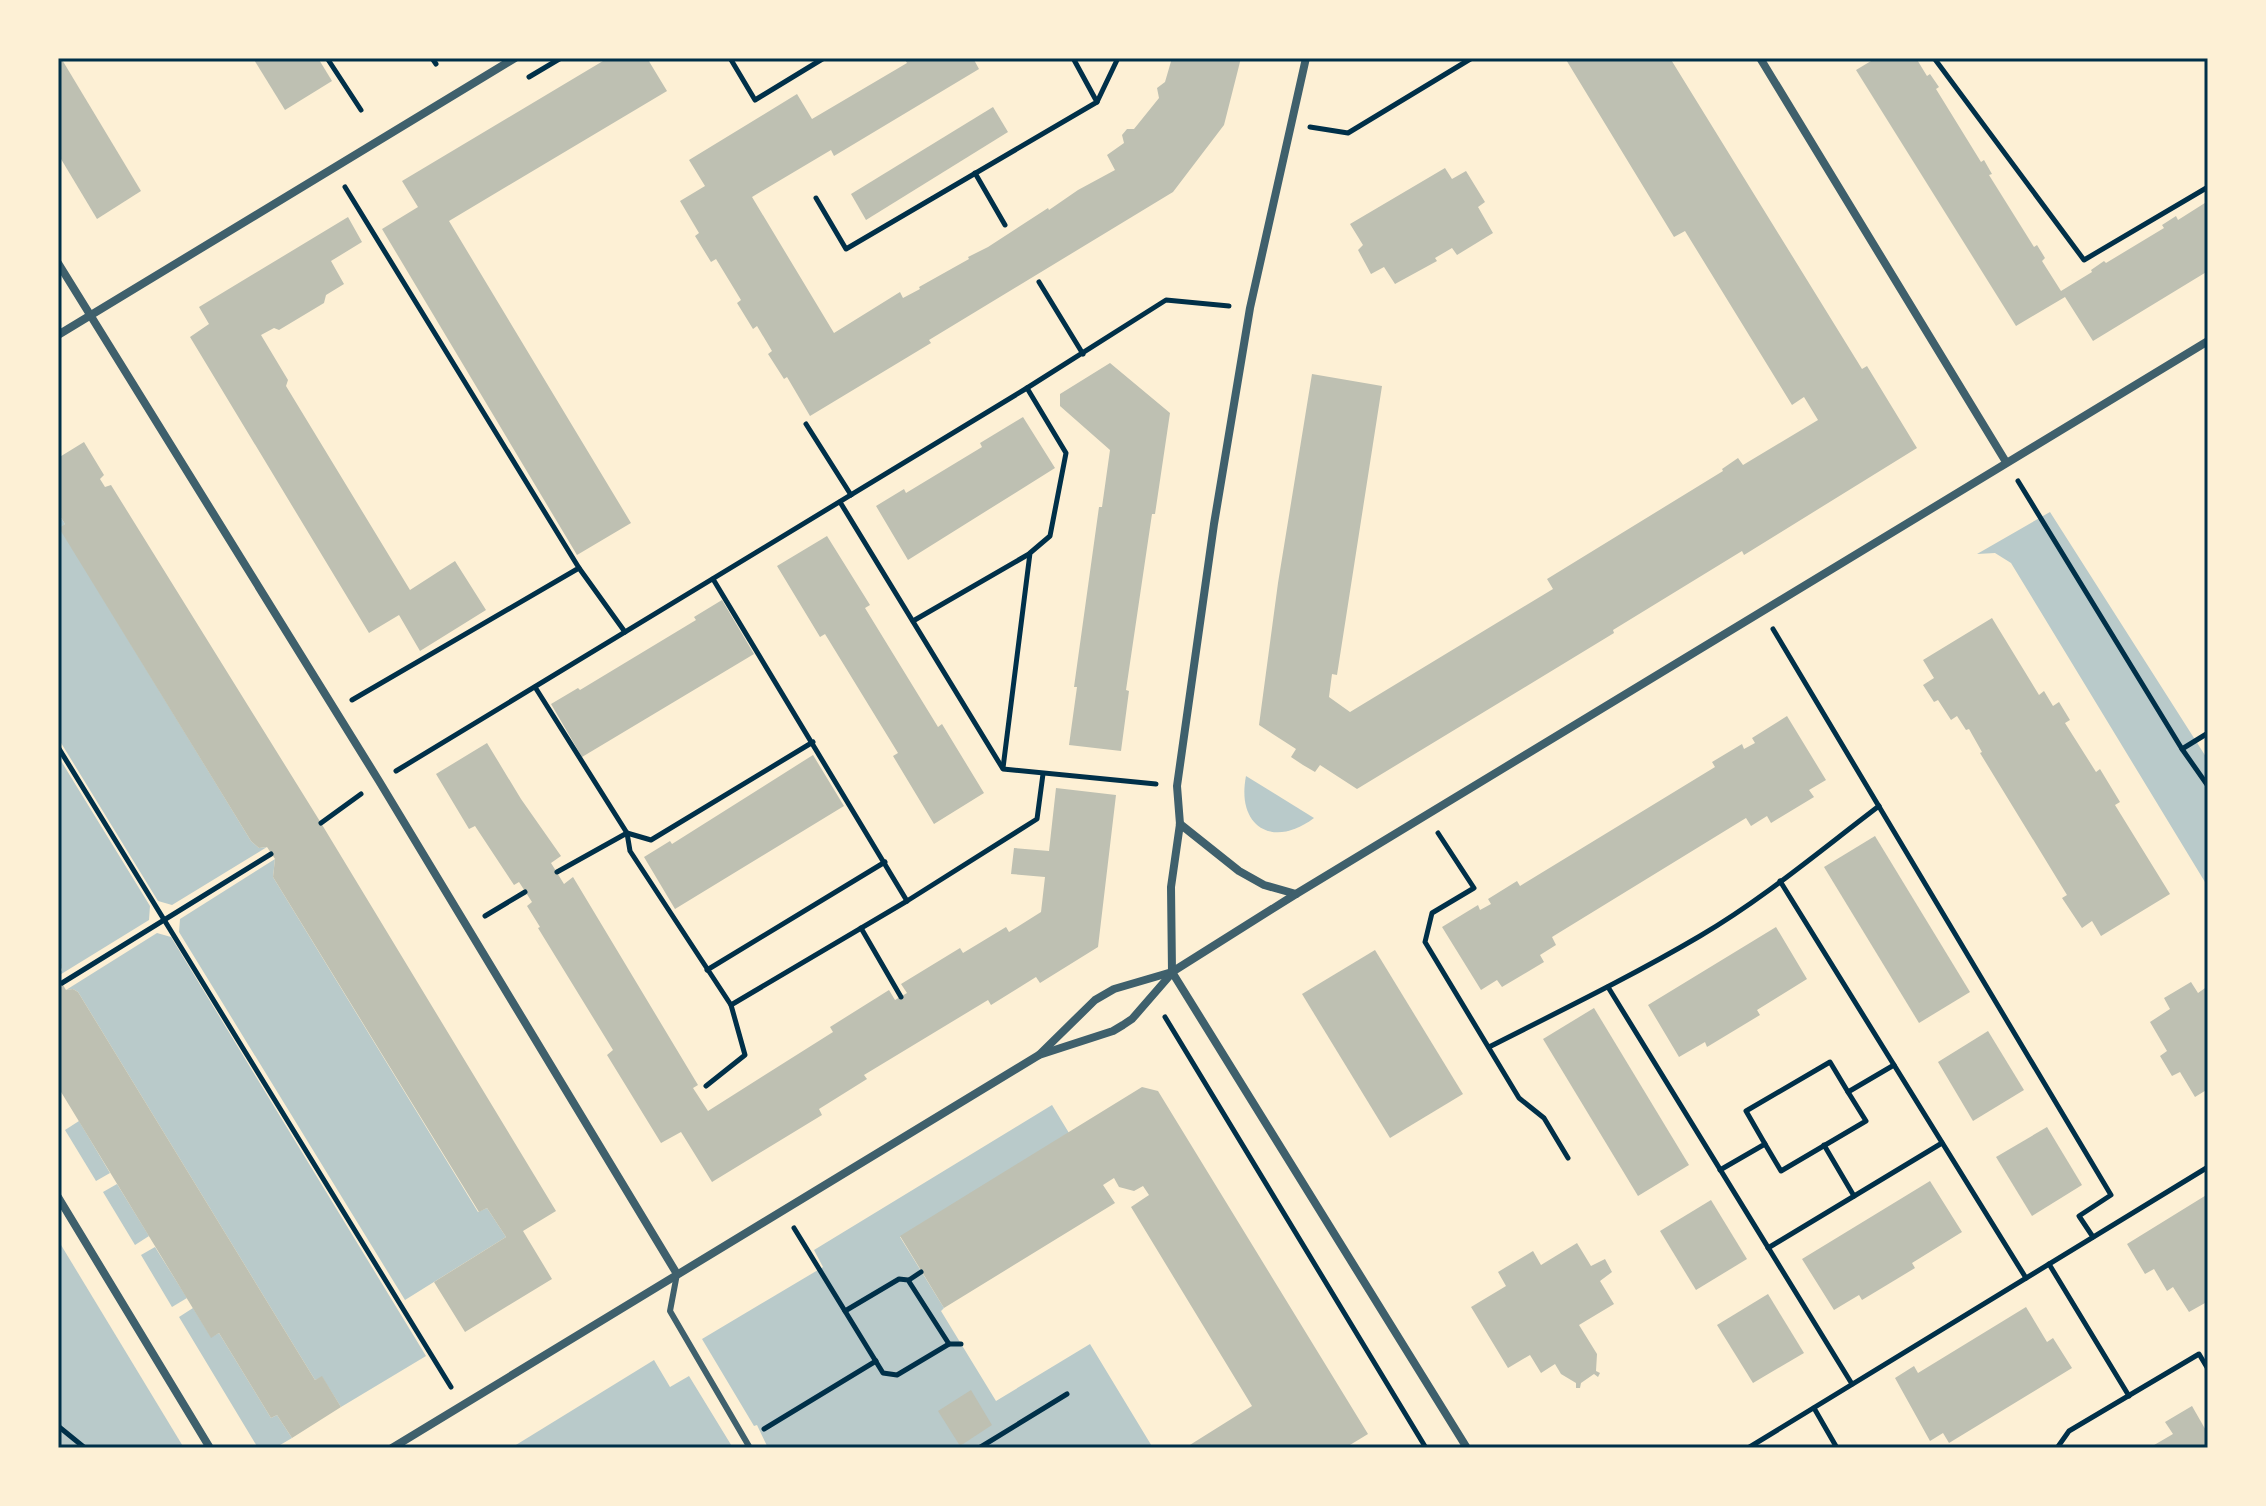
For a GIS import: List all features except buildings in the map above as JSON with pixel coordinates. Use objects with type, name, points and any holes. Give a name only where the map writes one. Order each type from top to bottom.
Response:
[{"type":"street","points":[[58,335],[515,58]]},
{"type":"street","points":[[1306,58],[1250,308],[1214,524],[1177,786],[1180,824],[1171,887],[1172,972],[1467,1448]]},
{"type":"street","points":[[1760,58],[2006,462]]},
{"type":"street","points":[[58,263],[379,781],[677,1274]]},
{"type":"street","points":[[392,1448],[1039,1055],[1095,1000],[1114,989],[1172,972],[2208,341]]},
{"type":"street","points":[[1180,824],[1239,871],[1264,885],[1296,894]]},
{"type":"street","points":[[1039,1055],[1123,1025],[1132,1019],[1172,972]]},
{"type":"street","points":[[58,1197],[210,1448]]},
{"type":"lane","points":[[677,1274],[670,1311],[750,1448]]},
{"type":"path","points":[[327,58],[361,110]]},
{"type":"path","points":[[730,58],[755,100],[824,58]]},
{"type":"path","points":[[1073,58],[1097,102]]},
{"type":"path","points":[[816,198],[846,249],[1097,102],[1118,58]]},
{"type":"path","points":[[1291,125],[1348,133],[1472,58]]},
{"type":"path","points":[[1934,58],[2084,260],[2208,187]]},
{"type":"path","points":[[334,169],[579,568],[626,632]]},
{"type":"path","points":[[975,173],[1005,225]]},
{"type":"path","points":[[1039,282],[1083,354]]},
{"type":"path","points":[[321,823],[379,781],[1083,354],[1166,300],[1250,308]]},
{"type":"path","points":[[913,621],[1030,553],[1050,536],[1066,453],[1027,388]]},
{"type":"path","points":[[806,424],[851,495]]},
{"type":"path","points":[[2006,462],[2182,749],[2208,786]]},
{"type":"path","points":[[840,502],[1003,769]]},
{"type":"path","points":[[1003,769],[1030,553]]},
{"type":"path","points":[[335,710],[579,568]]},
{"type":"path","points":[[713,579],[907,901]]},
{"type":"path","points":[[1763,611],[2111,1195],[2079,1216],[2093,1237]]},
{"type":"path","points":[[535,687],[627,833],[630,851],[731,1005],[745,1055],[706,1086]]},
{"type":"path","points":[[2182,749],[2208,733]]},
{"type":"path","points":[[557,872],[627,833],[651,840],[813,742]]},
{"type":"path","points":[[58,747],[462,1405]]},
{"type":"path","points":[[1003,769],[1177,786]]},
{"type":"path","points":[[731,1005],[907,901],[1037,819],[1043,774]]},
{"type":"path","points":[[1489,1047],[1608,987],[1703,934],[1780,881],[1879,806]]},
{"type":"path","points":[[1427,815],[1474,888],[1432,913],[1425,942],[1519,1098],[1544,1118],[1568,1158]]},
{"type":"path","points":[[62,983],[271,854]]},
{"type":"path","points":[[707,970],[885,862]]},
{"type":"path","points":[[1780,881],[2026,1278]]},
{"type":"path","points":[[467,927],[525,892]]},
{"type":"path","points":[[861,928],[901,997]]},
{"type":"path","points":[[1172,972],[1165,1018],[1426,1448]]},
{"type":"path","points":[[1608,987],[1852,1384]]},
{"type":"path","points":[[1830,1062],[1866,1121],[1781,1171],[1765,1144],[1746,1111],[1830,1062]]},
{"type":"path","points":[[1848,1092],[1894,1065]]},
{"type":"path","points":[[1768,1248],[1942,1143]]},
{"type":"path","points":[[1720,1170],[1765,1144]]},
{"type":"path","points":[[1824,1145],[1855,1196]]},
{"type":"path","points":[[1748,1448],[2208,1167]]},
{"type":"path","points":[[784,1210],[883,1373],[897,1375],[949,1344],[961,1344]]},
{"type":"path","points":[[2049,1264],[2129,1396]]},
{"type":"path","points":[[845,1311],[899,1279],[908,1280],[921,1272]]},
{"type":"path","points":[[908,1280],[949,1344]]},
{"type":"path","points":[[2057,1448],[2069,1431],[2199,1354],[2208,1369]]},
{"type":"path","points":[[746,1441],[876,1361]]},
{"type":"path","points":[[979,1448],[1067,1394]]},
{"type":"path","points":[[1814,1408],[1837,1448]]},
{"type":"path","points":[[58,1426],[85,1448]]},
{"type":"shaded area","points":[[2050,512],[2208,760],[2208,887],[2011,563],[1995,553],[1977,554]]},
{"type":"shaded area","points":[[58,513],[65,524],[60,528],[251,841],[259,848],[267,847],[172,905],[158,901],[58,738]]},
{"type":"shaded area","points":[[58,756],[150,906],[149,920],[58,976],[62,970],[58,959]]},
{"type":"shaded area","points":[[1246,776],[1314,818],[1285,832],[1261,828],[1252,820],[1247,808],[1244,794]]},
{"type":"shaded area","points":[[275,859],[273,877],[478,1212],[487,1208],[506,1237],[405,1300],[179,932],[180,919]]},
{"type":"shaded area","points":[[157,933],[171,937],[426,1356],[341,1407],[322,1377],[315,1380],[78,992],[66,990]]},
{"type":"shaded area","points":[[1052,1105],[1069,1133],[900,1237],[996,1401],[1090,1344],[1153,1448],[768,1448],[757,1425],[754,1426],[702,1339],[823,1267],[814,1250]]},
{"type":"shaded area","points":[[79,1121],[110,1173],[96,1181],[65,1130]]},
{"type":"shaded area","points":[[117,1184],[149,1236],[135,1245],[103,1192]]},
{"type":"shaded area","points":[[58,1240],[184,1448],[58,1448]]},
{"type":"shaded area","points":[[155,1247],[187,1298],[172,1307],[141,1255]]},
{"type":"shaded area","points":[[193,1308],[211,1337],[219,1333],[271,1418],[277,1415],[292,1438],[275,1448],[258,1448],[179,1317]]},
{"type":"shaded area","points":[[654,1360],[670,1387],[689,1376],[733,1448],[511,1448]]}]
